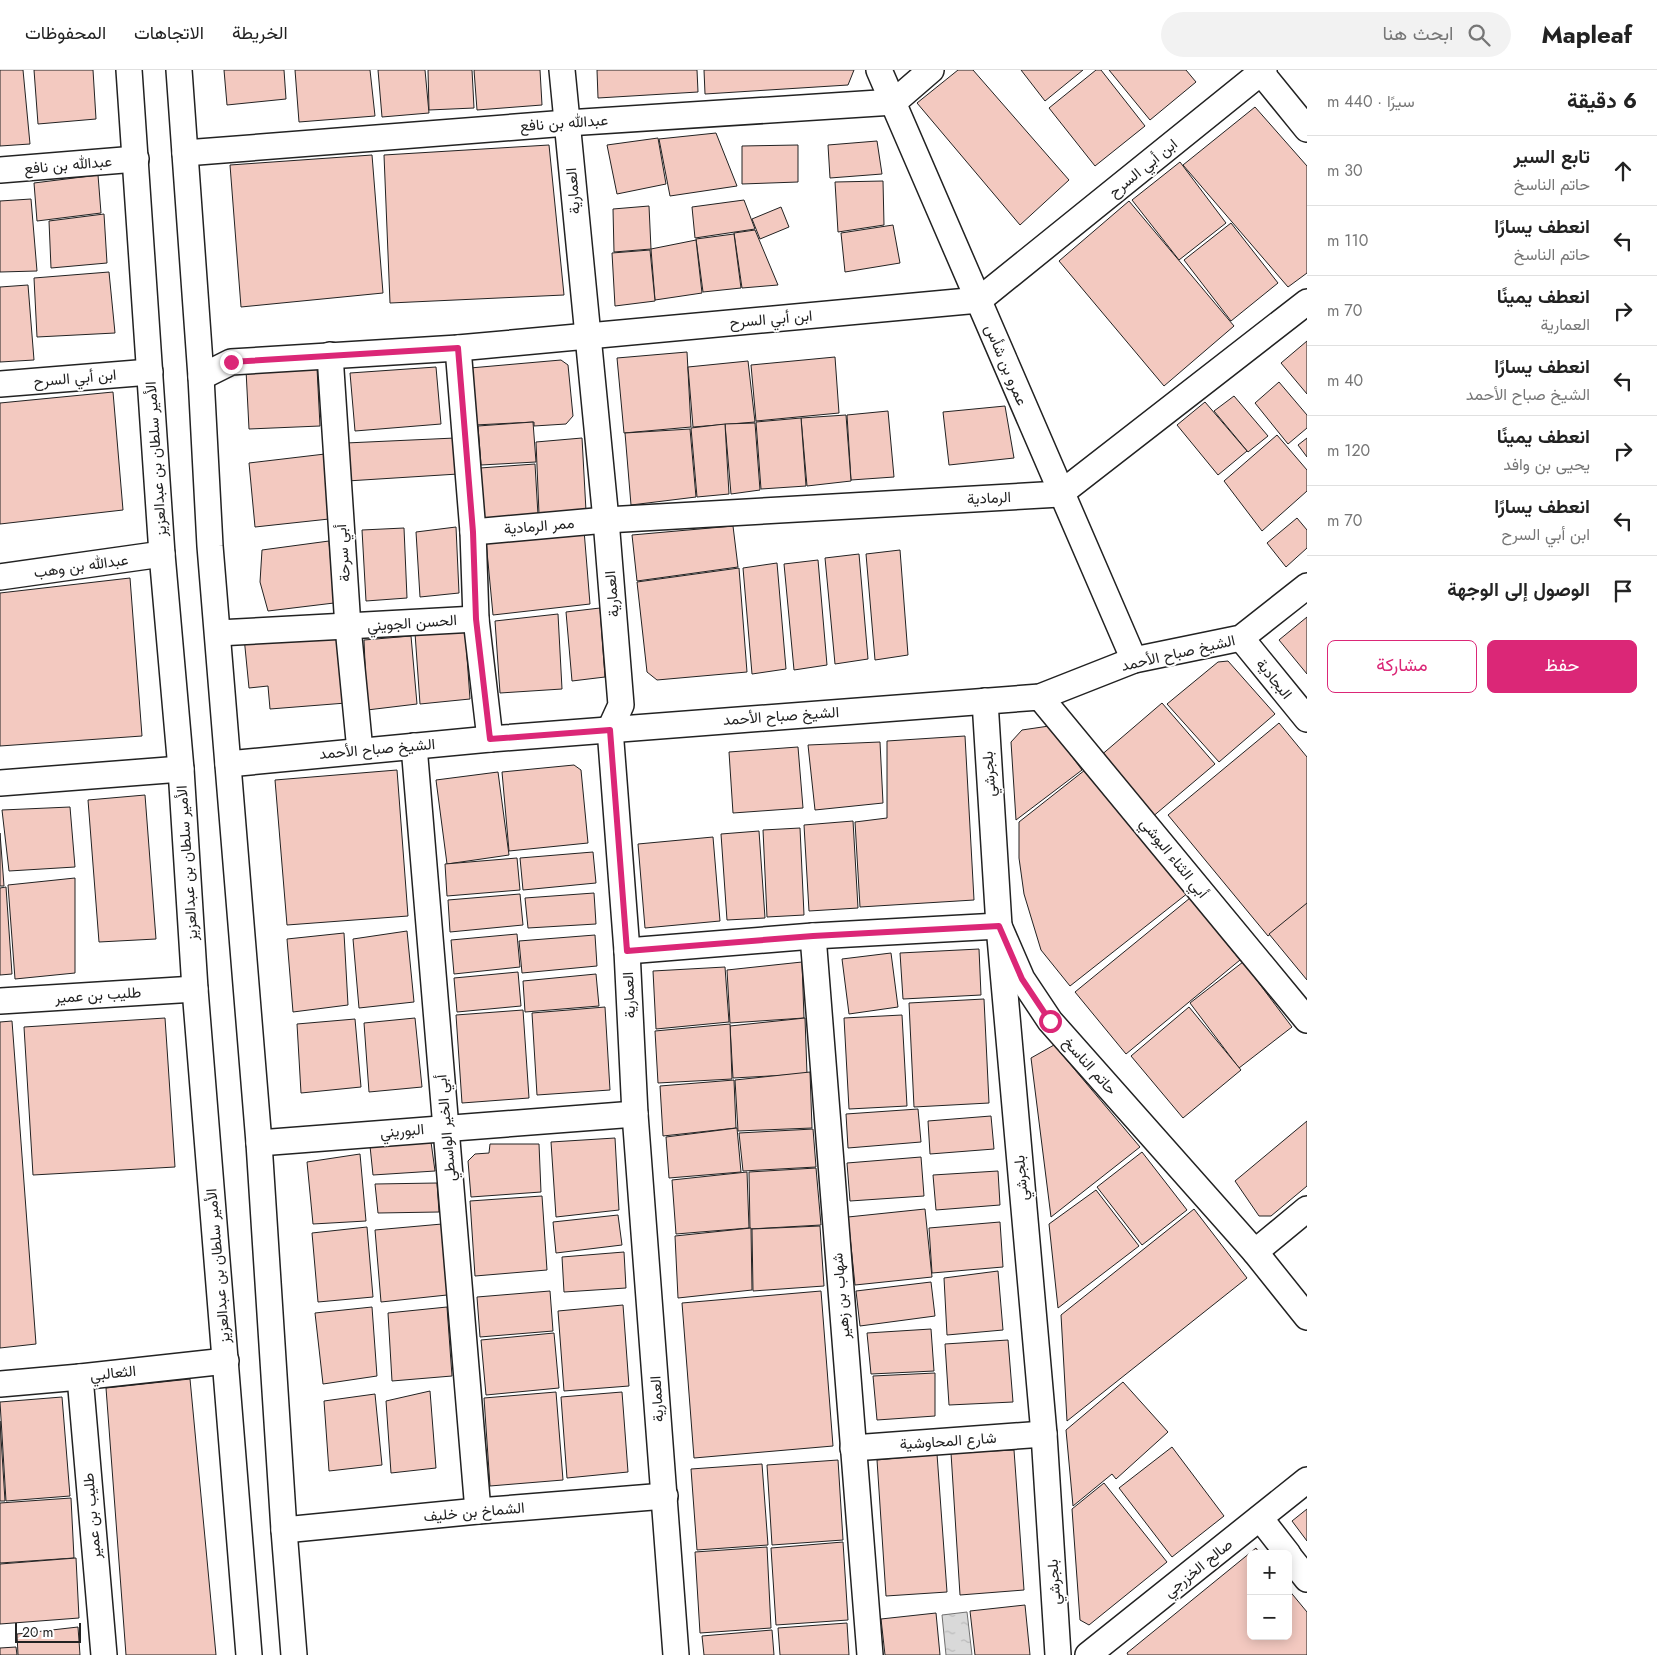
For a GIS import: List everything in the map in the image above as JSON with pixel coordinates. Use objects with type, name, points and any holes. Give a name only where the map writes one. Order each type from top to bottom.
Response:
[{"type":"street","name":"الأمير سلطان بن عبدالعزيز","points":[[129,70],[162,554],[249,1655]]},
{"type":"street","points":[[179,70],[201,377],[210,546],[259,1143],[294,1655]]},
{"type":"street","name":"العمارية","points":[[562,70],[606,520],[621,704],[610,730],[676,1655]]},
{"type":"street","name":"عمرو بن شأس","points":[[879,70],[979,300],[1060,494],[1134,660]]},
{"type":"street","points":[[894,102],[931,70]]},
{"type":"street","points":[[1261,71],[1307,128]]},
{"type":"street","name":"ابن أبي السرح","points":[[201,377],[231,362],[458,348],[979,300],[1261,71]]},
{"type":"street","name":"عبدالله بن نافع","points":[[185,153],[567,122],[894,102]]},
{"type":"street","name":"عبدالله بن نافع","points":[[0,170],[136,159]]},
{"type":"street","points":[[1060,494],[1307,302]]},
{"type":"street","points":[[458,348],[473,532],[476,619],[490,739]]},
{"type":"street","name":"أبي سرحة","points":[[330,355],[348,627],[360,750]]},
{"type":"street","name":"ابن أبي السرح","points":[[0,384],[150,372]]},
{"type":"street","name":"الرمادية","points":[[606,520],[1060,494]]},
{"type":"street","name":"ممر الرمادية","points":[[473,532],[606,520]]},
{"type":"street","name":"عبدالله بن وهب","points":[[0,577],[162,554]]},
{"type":"street","name":"الشيخ صباح الأحمد","points":[[228,764],[490,739],[1040,697],[1134,660],[1241,638],[1307,586]]},
{"type":"street","name":"الحسن الجويني","points":[[218,633],[476,619]]},
{"type":"street","name":"البجادية","points":[[1241,638],[1307,719]]},
{"type":"street","name":"أبي الثناء البوشي","points":[[1040,697],[1307,1020]]},
{"type":"street","name":"بلجرشي","points":[[985,701],[999,926],[1044,1434],[1058,1655]]},
{"type":"street","name":"أبي الخير الواسطي","points":[[414,746],[478,1510]]},
{"type":"street","points":[[0,783],[180,770]]},
{"type":"street","points":[[627,951],[813,936],[999,926]]},
{"type":"street","name":"حاتم الناسخ","points":[[999,926],[1022,979],[1050,1021],[1255,1252],[1307,1317]]},
{"type":"street","name":"شهاب بن زهير","points":[[813,936],[870,1655]]},
{"type":"street","name":"طليب بن عمير","points":[[0,1001],[195,988]]},
{"type":"street","name":"البوريني","points":[[259,1143],[636,1114]]},
{"type":"street","points":[[1255,1252],[1307,1209]]},
{"type":"street","name":"الثعالبي","points":[[0,1384],[226,1361]]},
{"type":"street","name":"طليب بن عمير","points":[[80,1377],[104,1655]]},
{"type":"street","name":"شارع المحاوشية","points":[[853,1448],[1044,1434]]},
{"type":"street","name":"صالح الخزرجي","points":[[1088,1655],[1307,1480]]},
{"type":"street","name":"الشماخ بن خليف","points":[[284,1530],[478,1510],[664,1496]]},
{"type":"street","points":[[1260,1518],[1285,1550]]},
{"type":"street","points":[[1292,1559],[1307,1579]]},
{"type":"water","points":[[967,1612],[972,1655],[946,1655],[942,1615]]},
{"type":"building","points":[[0,70],[23,70],[30,144],[0,146]]},
{"type":"building","points":[[34,70],[93,70],[96,119],[38,124]]},
{"type":"building","points":[[224,70],[284,70],[286,99],[227,105]]},
{"type":"building","points":[[295,70],[370,70],[375,116],[299,122]]},
{"type":"building","points":[[378,70],[425,70],[429,113],[382,117]]},
{"type":"building","points":[[428,70],[472,70],[474,108],[429,110]]},
{"type":"building","points":[[474,70],[540,70],[542,105],[477,110]]},
{"type":"building","points":[[597,70],[697,70],[698,92],[598,98]]},
{"type":"building","points":[[704,70],[854,70],[848,85],[705,94]]},
{"type":"building","points":[[958,70],[973,70],[1069,180],[1020,225],[917,103]]},
{"type":"building","points":[[1021,70],[1083,70],[1045,101]]},
{"type":"building","points":[[1096,70],[1101,70],[1145,126],[1095,166],[1049,108]]},
{"type":"building","points":[[1109,70],[1186,70],[1196,82],[1150,120]]},
{"type":"building","points":[[1255,107],[1307,166],[1307,273],[1288,287],[1183,165]]},
{"type":"building","points":[[716,133],[737,186],[670,196],[659,139]]},
{"type":"building","points":[[658,138],[666,184],[617,194],[607,145]]},
{"type":"building","points":[[877,141],[882,174],[830,178],[828,145]]},
{"type":"building","points":[[549,145],[564,295],[390,303],[384,155]]},
{"type":"building","points":[[798,145],[798,182],[742,184],[742,146]]},
{"type":"building","points":[[372,155],[383,293],[241,307],[230,165]]},
{"type":"building","points":[[1180,162],[1226,223],[1179,260],[1132,200]]},
{"type":"building","points":[[98,175],[101,213],[37,221],[34,183]]},
{"type":"building","points":[[883,181],[884,225],[838,232],[835,182]]},
{"type":"building","points":[[31,199],[37,271],[0,272],[0,201]]},
{"type":"building","points":[[744,200],[755,229],[695,238],[692,207]]},
{"type":"building","points":[[1129,201],[1234,326],[1164,386],[1059,261]]},
{"type":"building","points":[[649,206],[651,249],[614,252],[613,209]]},
{"type":"building","points":[[781,207],[789,227],[760,239],[752,219]]},
{"type":"building","points":[[104,214],[107,263],[51,268],[49,221]]},
{"type":"building","points":[[1231,223],[1278,283],[1231,321],[1184,260]]},
{"type":"building","points":[[893,225],[900,263],[845,272],[841,233]]},
{"type":"building","points":[[755,230],[778,285],[742,288],[734,233]]},
{"type":"building","points":[[734,234],[741,288],[703,292],[696,239]]},
{"type":"building","points":[[696,240],[702,293],[655,300],[651,249]]},
{"type":"building","points":[[650,250],[655,301],[615,306],[612,253]]},
{"type":"building","points":[[109,272],[115,333],[37,337],[34,278]]},
{"type":"building","points":[[28,285],[34,360],[0,362],[0,287]]},
{"type":"building","points":[[1307,341],[1307,394],[1281,363]]},
{"type":"building","points":[[687,352],[691,427],[624,433],[617,358]]},
{"type":"building","points":[[835,357],[839,413],[756,421],[751,365]]},
{"type":"building","points":[[561,360],[568,365],[573,416],[566,424],[534,426],[534,422],[475,425],[470,368]]},
{"type":"building","points":[[748,361],[755,422],[693,427],[688,367]]},
{"type":"building","points":[[436,367],[441,424],[355,431],[350,373]]},
{"type":"building","points":[[317,368],[320,426],[249,429],[246,370]]},
{"type":"building","points":[[1279,382],[1307,415],[1307,428],[1288,444],[1255,403]]},
{"type":"building","points":[[113,392],[123,510],[0,524],[0,403]]},
{"type":"building","points":[[1234,396],[1268,436],[1248,452],[1214,411]]},
{"type":"building","points":[[1205,402],[1247,451],[1218,475],[1177,425]]},
{"type":"building","points":[[1005,406],[1014,458],[949,465],[943,412]]},
{"type":"building","points":[[888,411],[894,477],[851,480],[847,415]]},
{"type":"building","points":[[846,415],[851,481],[807,486],[801,418]]},
{"type":"building","points":[[801,418],[806,486],[761,489],[756,422]]},
{"type":"building","points":[[533,422],[536,462],[481,465],[478,426]]},
{"type":"building","points":[[755,423],[760,490],[731,494],[725,424]]},
{"type":"building","points":[[725,424],[729,494],[697,497],[691,428]]},
{"type":"building","points":[[690,429],[696,497],[631,505],[625,433]]},
{"type":"building","points":[[1277,435],[1307,470],[1307,491],[1262,531],[1224,481]]},
{"type":"building","points":[[455,438],[458,474],[347,481],[346,443]]},
{"type":"building","points":[[582,438],[586,511],[539,514],[536,442]]},
{"type":"building","points":[[1307,438],[1307,457],[1298,445]]},
{"type":"building","points":[[325,454],[329,519],[255,527],[249,463]]},
{"type":"building","points":[[535,464],[538,515],[483,519],[480,468]]},
{"type":"building","points":[[1297,518],[1307,530],[1307,548],[1286,567],[1267,543]]},
{"type":"building","points":[[733,526],[738,567],[637,581],[632,535]]},
{"type":"building","points":[[456,527],[459,593],[420,597],[416,532]]},
{"type":"building","points":[[404,528],[407,598],[366,601],[362,530]]},
{"type":"building","points":[[584,530],[590,604],[493,615],[486,541]]},
{"type":"building","points":[[329,541],[334,603],[268,611],[260,582],[262,550]]},
{"type":"building","points":[[900,550],[908,655],[875,660],[866,554]]},
{"type":"building","points":[[859,554],[868,659],[835,664],[825,558]]},
{"type":"building","points":[[818,560],[827,665],[794,670],[784,564]]},
{"type":"building","points":[[777,563],[786,669],[752,674],[743,568]]},
{"type":"building","points":[[739,568],[747,672],[657,680],[647,672],[637,582]]},
{"type":"building","points":[[130,578],[142,736],[0,746],[0,593]]},
{"type":"building","points":[[600,608],[605,677],[572,681],[566,612]]},
{"type":"building","points":[[558,614],[562,689],[500,693],[495,621]]},
{"type":"building","points":[[1307,617],[1307,674],[1279,640]]},
{"type":"building","points":[[465,629],[470,699],[420,704],[415,633]]},
{"type":"building","points":[[341,632],[346,703],[270,709],[268,686],[249,688],[244,637]]},
{"type":"building","points":[[411,636],[417,704],[367,710],[364,640]]},
{"type":"building","points":[[1228,661],[1275,714],[1219,762],[1167,704],[1218,662]]},
{"type":"building","points":[[1162,703],[1215,764],[1151,818],[1099,757]]},
{"type":"building","points":[[1279,723],[1307,757],[1307,904],[1268,936],[1168,815]]},
{"type":"building","points":[[1049,726],[1082,770],[1016,820],[1011,742],[1022,730]]},
{"type":"building","points":[[965,736],[974,900],[860,907],[855,822],[887,818],[887,741]]},
{"type":"building","points":[[880,742],[883,803],[815,810],[808,745]]},
{"type":"building","points":[[798,747],[803,808],[733,813],[729,752]]},
{"type":"building","points":[[574,765],[581,770],[588,843],[509,851],[502,772]]},
{"type":"building","points":[[1090,766],[1193,889],[1070,986],[1041,950],[1024,894],[1019,858],[1019,822]]},
{"type":"building","points":[[397,770],[408,916],[287,925],[275,780]]},
{"type":"building","points":[[498,772],[509,855],[447,864],[436,780]]},
{"type":"building","points":[[145,795],[156,939],[99,942],[88,800]]},
{"type":"building","points":[[70,807],[75,867],[9,871],[2,810]]},
{"type":"building","points":[[853,821],[858,908],[809,911],[804,825]]},
{"type":"building","points":[[800,828],[804,915],[767,917],[763,830]]},
{"type":"building","points":[[759,831],[765,918],[727,920],[721,834]]},
{"type":"building","points":[[0,833],[4,886],[0,886]]},
{"type":"building","points":[[713,837],[720,921],[645,928],[638,844]]},
{"type":"building","points":[[593,852],[596,883],[523,890],[520,858]]},
{"type":"building","points":[[517,858],[520,890],[447,896],[445,864]]},
{"type":"building","points":[[75,878],[75,973],[15,979],[8,885]]},
{"type":"building","points":[[6,887],[12,974],[0,975],[0,888]]},
{"type":"building","points":[[594,893],[596,924],[528,928],[525,898]]},
{"type":"building","points":[[520,894],[523,925],[450,932],[448,900]]},
{"type":"building","points":[[1190,898],[1240,960],[1126,1054],[1075,992]]},
{"type":"building","points":[[1307,903],[1307,980],[1269,934]]},
{"type":"building","points":[[407,931],[414,1002],[359,1008],[353,939]]},
{"type":"building","points":[[344,933],[348,1005],[293,1012],[287,939]]},
{"type":"building","points":[[517,934],[520,967],[454,974],[451,940]]},
{"type":"building","points":[[595,935],[597,966],[522,973],[519,941]]},
{"type":"building","points":[[979,949],[981,995],[903,999],[900,953]]},
{"type":"building","points":[[891,953],[898,1007],[849,1014],[842,959]]},
{"type":"building","points":[[802,962],[804,1018],[730,1023],[727,970]]},
{"type":"building","points":[[1243,962],[1292,1027],[1239,1068],[1190,1003]]},
{"type":"building","points":[[725,967],[729,1022],[656,1029],[653,971]]},
{"type":"building","points":[[518,972],[521,1006],[457,1012],[454,978]]},
{"type":"building","points":[[596,974],[599,1006],[525,1012],[523,981]]},
{"type":"building","points":[[984,999],[989,1103],[914,1107],[909,1003]]},
{"type":"building","points":[[605,1007],[610,1090],[537,1095],[532,1013]]},
{"type":"building","points":[[1189,1007],[1241,1070],[1183,1118],[1131,1056]]},
{"type":"building","points":[[523,1010],[529,1098],[462,1103],[456,1015]]},
{"type":"building","points":[[902,1015],[907,1106],[849,1109],[844,1018]]},
{"type":"building","points":[[165,1018],[175,1167],[33,1175],[24,1027]]},
{"type":"building","points":[[415,1018],[422,1087],[369,1092],[364,1023]]},
{"type":"building","points":[[805,1018],[807,1074],[733,1078],[730,1026]]},
{"type":"building","points":[[355,1019],[361,1087],[301,1093],[297,1024]]},
{"type":"building","points":[[12,1021],[36,1344],[0,1348],[0,1022]]},
{"type":"building","points":[[730,1024],[732,1079],[658,1083],[655,1031]]},
{"type":"building","points":[[1054,1045],[1140,1147],[1051,1217],[1031,1058]]},
{"type":"building","points":[[810,1072],[812,1128],[738,1131],[735,1080]]},
{"type":"building","points":[[734,1080],[736,1128],[663,1136],[660,1086]]},
{"type":"building","points":[[918,1109],[921,1142],[848,1148],[846,1114]]},
{"type":"building","points":[[991,1116],[994,1149],[930,1154],[928,1121]]},
{"type":"building","points":[[1307,1121],[1307,1186],[1271,1216],[1259,1216],[1235,1181]]},
{"type":"building","points":[[737,1128],[741,1172],[669,1178],[666,1137]]},
{"type":"building","points":[[813,1129],[816,1167],[743,1171],[739,1133]]},
{"type":"building","points":[[615,1138],[619,1210],[556,1217],[551,1142]]},
{"type":"building","points":[[431,1142],[435,1171],[373,1175],[370,1146]]},
{"type":"building","points":[[490,1144],[539,1144],[541,1192],[471,1197],[468,1161],[475,1154],[489,1153]]},
{"type":"building","points":[[1142,1152],[1187,1210],[1142,1245],[1097,1187]]},
{"type":"building","points":[[360,1154],[366,1221],[313,1224],[307,1162]]},
{"type":"building","points":[[921,1157],[924,1196],[850,1201],[847,1163]]},
{"type":"building","points":[[816,1168],[821,1225],[750,1229],[749,1172]]},
{"type":"building","points":[[998,1171],[1000,1205],[936,1210],[933,1175]]},
{"type":"building","points":[[747,1172],[749,1228],[676,1234],[672,1180]]},
{"type":"building","points":[[437,1183],[439,1212],[378,1213],[375,1184]]},
{"type":"building","points":[[1096,1190],[1139,1246],[1058,1308],[1049,1224]]},
{"type":"building","points":[[542,1196],[547,1270],[475,1276],[470,1201]]},
{"type":"building","points":[[925,1209],[932,1277],[855,1285],[848,1217]]},
{"type":"building","points":[[1194,1209],[1247,1278],[1067,1421],[1061,1315]]},
{"type":"building","points":[[618,1215],[622,1245],[556,1253],[553,1222]]},
{"type":"building","points":[[1000,1222],[1003,1267],[932,1273],[929,1228]]},
{"type":"building","points":[[442,1224],[447,1295],[381,1302],[375,1230]]},
{"type":"building","points":[[820,1226],[824,1286],[753,1291],[752,1229]]},
{"type":"building","points":[[367,1227],[373,1297],[318,1302],[312,1233]]},
{"type":"building","points":[[751,1228],[752,1290],[678,1298],[675,1236]]},
{"type":"building","points":[[624,1252],[626,1288],[564,1292],[562,1257]]},
{"type":"building","points":[[998,1271],[1003,1330],[947,1335],[944,1278]]},
{"type":"building","points":[[931,1282],[935,1316],[860,1326],[856,1291]]},
{"type":"building","points":[[550,1291],[553,1331],[480,1337],[477,1297]]},
{"type":"building","points":[[821,1291],[833,1446],[694,1458],[682,1303]]},
{"type":"building","points":[[623,1305],[629,1386],[564,1391],[558,1311]]},
{"type":"building","points":[[372,1307],[377,1376],[323,1384],[315,1313]]},
{"type":"building","points":[[447,1307],[452,1376],[392,1381],[388,1313]]},
{"type":"building","points":[[931,1329],[934,1371],[871,1374],[867,1333]]},
{"type":"building","points":[[554,1333],[559,1388],[486,1395],[481,1340]]},
{"type":"building","points":[[1008,1340],[1013,1402],[949,1405],[945,1344]]},
{"type":"building","points":[[935,1373],[935,1416],[877,1420],[873,1376]]},
{"type":"building","points":[[190,1379],[216,1655],[126,1655],[106,1388]]},
{"type":"building","points":[[1123,1382],[1168,1432],[1116,1479],[1112,1474],[1073,1506],[1066,1430]]},
{"type":"building","points":[[430,1391],[436,1468],[391,1473],[386,1401]]},
{"type":"building","points":[[556,1392],[563,1480],[490,1486],[484,1398]]},
{"type":"building","points":[[622,1392],[628,1472],[567,1478],[561,1397]]},
{"type":"building","points":[[375,1394],[382,1465],[329,1471],[324,1401]]},
{"type":"building","points":[[62,1397],[70,1496],[6,1501],[0,1402]]},
{"type":"building","points":[[0,1421],[5,1501],[0,1501]]},
{"type":"building","points":[[1172,1447],[1224,1516],[1172,1557],[1119,1488]]},
{"type":"building","points":[[1014,1450],[1024,1590],[960,1595],[951,1453]]},
{"type":"building","points":[[937,1454],[947,1592],[886,1596],[877,1460]]},
{"type":"building","points":[[838,1460],[843,1540],[772,1545],[767,1465]]},
{"type":"building","points":[[762,1464],[768,1545],[697,1550],[691,1469]]},
{"type":"building","points":[[1104,1483],[1167,1562],[1089,1625],[1080,1620],[1072,1509]]},
{"type":"building","points":[[71,1498],[74,1558],[0,1563],[0,1503]]},
{"type":"building","points":[[1307,1509],[1307,1541],[1292,1521]]},
{"type":"building","points":[[843,1542],[848,1620],[776,1625],[771,1548]]},
{"type":"building","points":[[767,1547],[771,1628],[700,1633],[695,1552]]},
{"type":"building","points":[[1247,1555],[1247,1640],[1292,1640],[1292,1594],[1307,1612],[1307,1655],[1128,1655],[1127,1653]]},
{"type":"building","points":[[76,1558],[79,1618],[0,1624],[0,1564]]},
{"type":"building","points":[[1025,1605],[1030,1655],[975,1655],[970,1611]]},
{"type":"building","points":[[936,1613],[940,1655],[885,1655],[881,1619]]},
{"type":"building","points":[[847,1623],[849,1655],[780,1655],[778,1628]]},
{"type":"building","points":[[78,1627],[80,1655],[18,1655],[17,1634]]},
{"type":"building","points":[[772,1630],[774,1655],[704,1655],[702,1636]]},
{"type":"building","points":[[16,1647],[17,1655],[0,1655],[0,1648]]},
{"type":"route","points":[[231,362],[458,348],[473,532],[476,619],[490,739],[610,730],[627,951],[813,936],[999,926],[1022,979],[1050,1021]]}]
